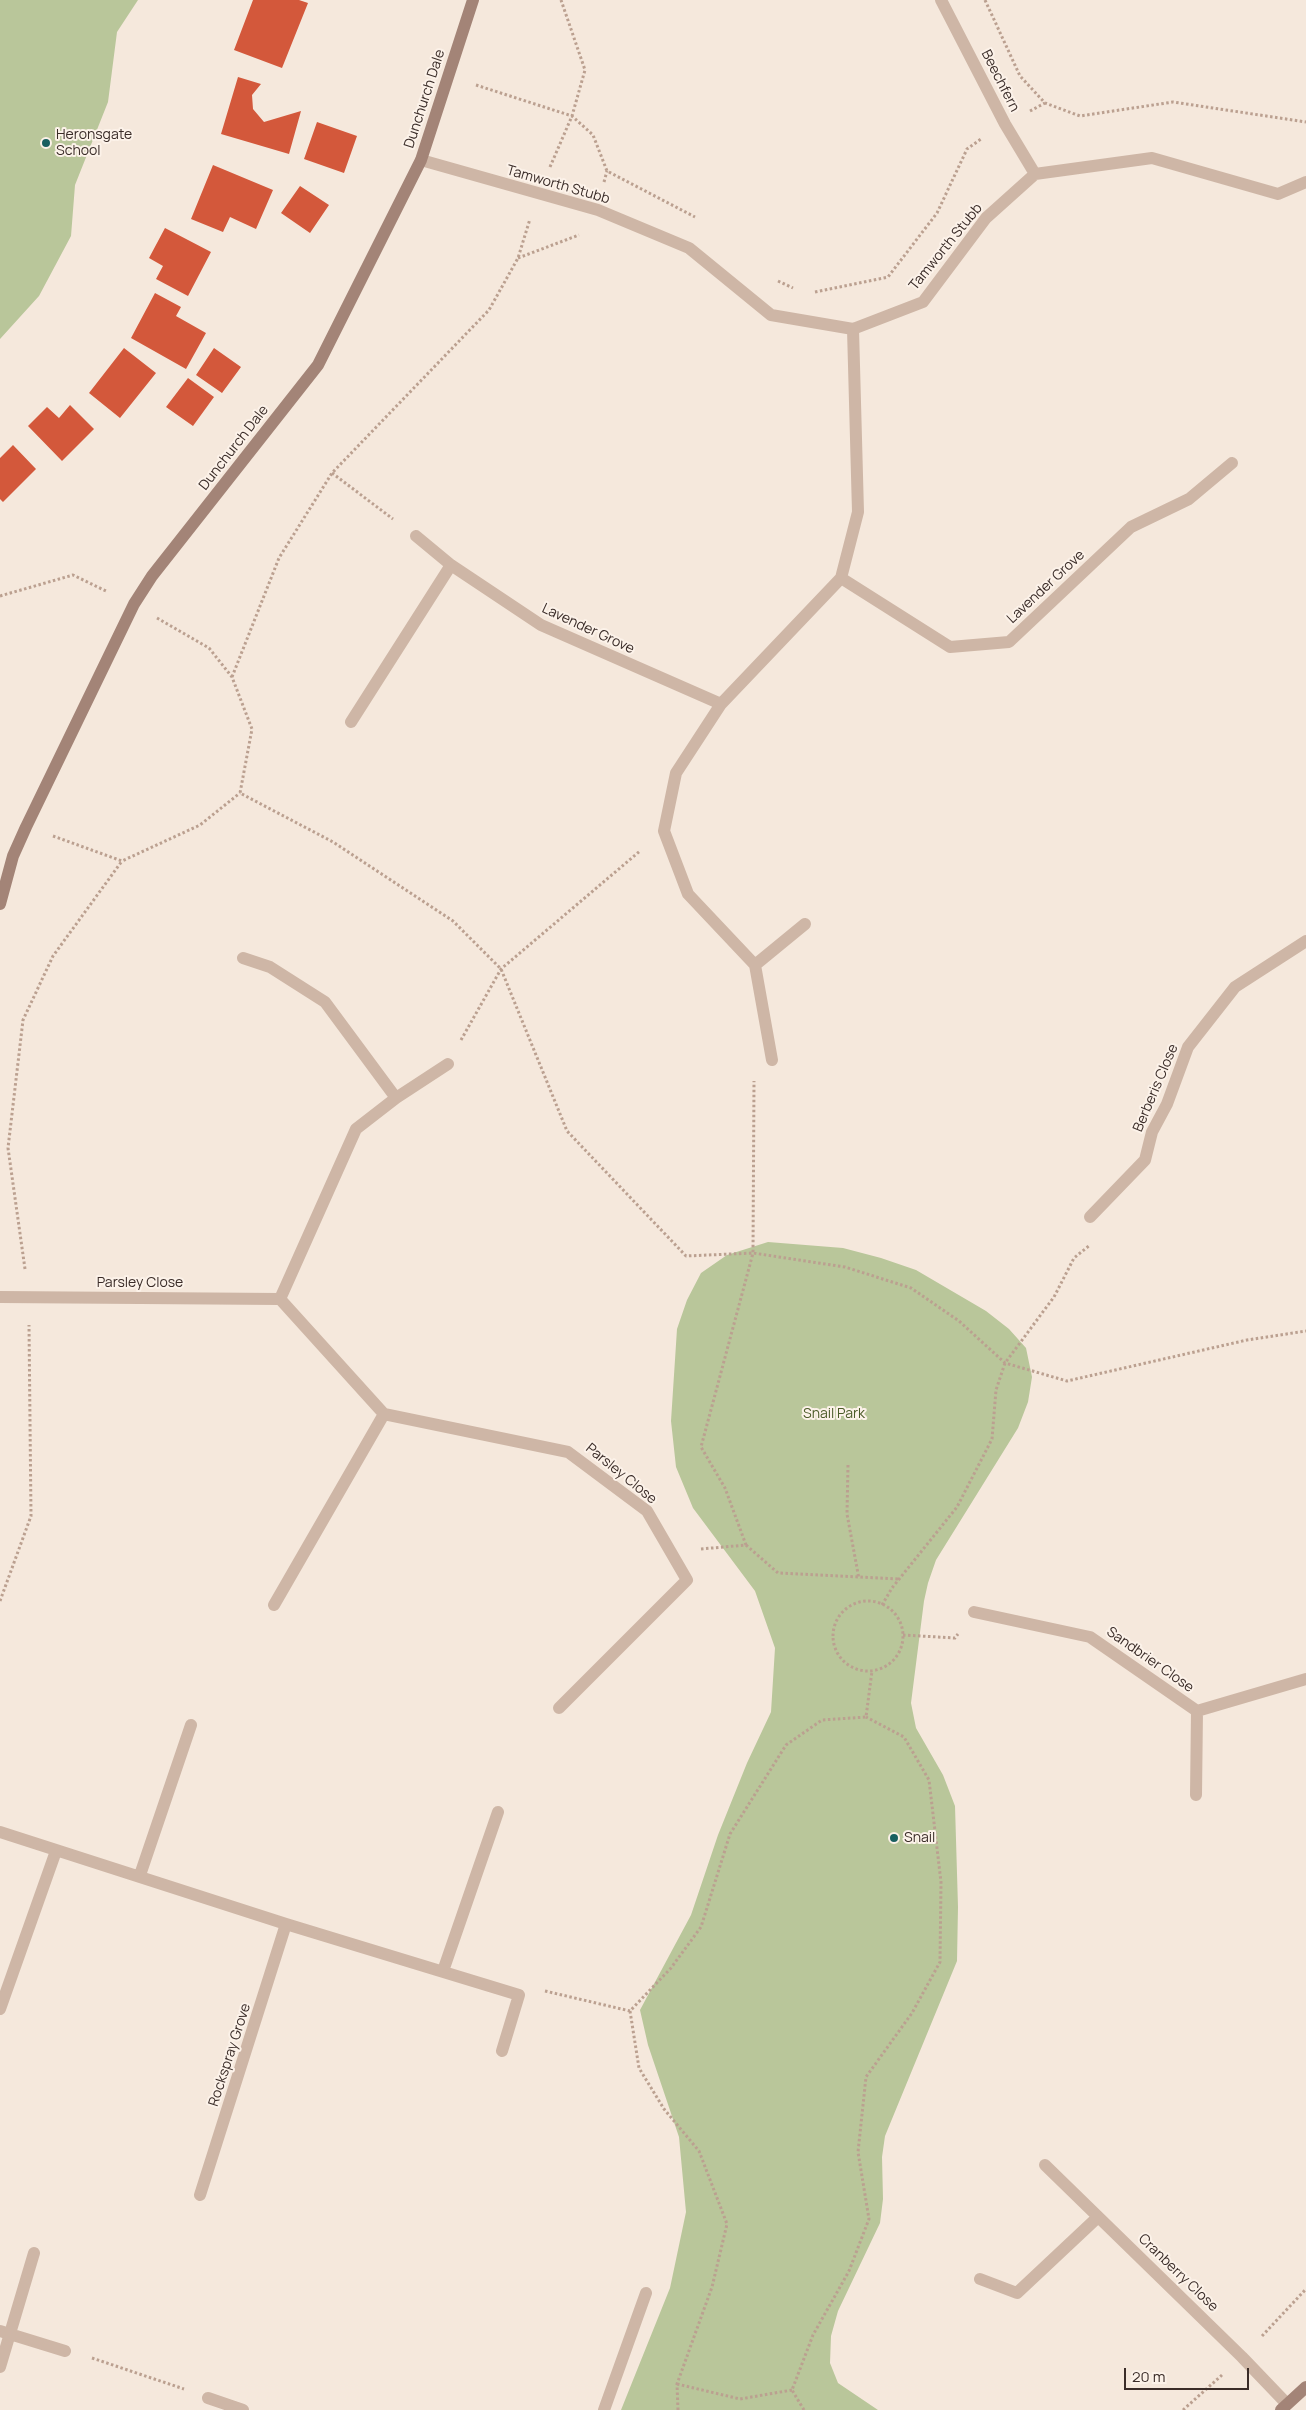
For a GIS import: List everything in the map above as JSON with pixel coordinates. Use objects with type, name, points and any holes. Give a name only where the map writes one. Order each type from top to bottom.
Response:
[{"type":"street","name":"Dunchurch Dale","points":[[0,904],[13,856],[134,604],[152,576],[318,365],[421,160],[473,0]]},
{"type":"street","name":"Beechfern","points":[[942,0],[1004,124],[1036,174]]},
{"type":"street","points":[[1036,174],[1152,158],[1278,194],[1306,182]]},
{"type":"street","name":"Tamworth Stubb","points":[[421,160],[598,210],[689,248],[771,315],[853,329],[923,302],[986,218],[1036,174]]},
{"type":"street","points":[[772,1060],[755,965],[688,894],[664,831],[676,773],[721,704],[841,578],[858,512],[853,329]]},
{"type":"street","name":"Lavender Grove","points":[[841,578],[950,647],[1009,642],[1132,527],[1188,499],[1232,463]]},
{"type":"street","name":"Lavender Grove","points":[[416,536],[451,565],[541,625],[721,704]]},
{"type":"street","points":[[351,722],[451,565]]},
{"type":"street","points":[[755,965],[805,924]]},
{"type":"street","name":"Berberis Close","points":[[1090,1217],[1145,1160],[1152,1132],[1167,1104],[1188,1047],[1235,987],[1306,941]]},
{"type":"street","points":[[243,958],[270,967],[325,1002],[396,1098]]},
{"type":"street","points":[[274,1605],[384,1414],[280,1299],[356,1129],[396,1098],[448,1064]]},
{"type":"street","name":"Parsley Close","points":[[0,1297],[280,1299]]},
{"type":"street","name":"Parsley Close","points":[[384,1414],[568,1452],[647,1510],[687,1580],[559,1708]]},
{"type":"street","name":"Sandbrier Close","points":[[974,1612],[1090,1637],[1197,1711],[1306,1679]]},
{"type":"street","points":[[1196,1795],[1197,1711]]},
{"type":"street","points":[[140,1875],[191,1725]]},
{"type":"street","points":[[443,1971],[498,1812]]},
{"type":"street","points":[[0,1832],[56,1851],[140,1875],[286,1924],[519,1995],[502,2050]]},
{"type":"street","points":[[0,2009],[56,1851]]},
{"type":"street","name":"Rockspray Grove","points":[[200,2195],[286,1924]]},
{"type":"street","name":"Cranberry Close","points":[[1045,2166],[1242,2357],[1284,2407]]},
{"type":"street","points":[[980,2279],[1016,2294],[1098,2217]]},
{"type":"street","points":[[0,2367],[4,2332],[34,2253]]},
{"type":"street","points":[[604,2410],[646,2293]]},
{"type":"street","points":[[4,2332],[65,2351]]},
{"type":"street","points":[[1284,2407],[1306,2387]]},
{"type":"street","points":[[208,2398],[243,2410]]},
{"type":"path","points":[[232,677],[279,558],[332,473],[489,310],[518,258],[538,194],[572,116],[585,70],[561,0]]},
{"type":"path","points":[[985,0],[1020,76],[1045,103],[1080,116],[1173,102],[1306,122]]},
{"type":"path","points":[[448,76],[572,116],[593,135],[607,170],[698,219]]},
{"type":"path","points":[[806,294],[888,277],[937,213],[967,149],[1004,124],[1045,103]]},
{"type":"path","points":[[774,280],[798,290]]},
{"type":"path","points":[[332,473],[416,536]]},
{"type":"path","points":[[0,596],[72,575],[134,604],[209,648],[232,677],[252,730],[240,793],[200,825],[122,861],[53,956],[23,1020],[8,1148],[29,1297],[31,1516],[0,1600]]},
{"type":"path","points":[[240,793],[334,842],[453,921],[501,969],[567,1131],[686,1256],[753,1253],[845,1267],[911,1288],[959,1320],[1005,1363],[1067,1381],[1246,1340],[1306,1331]]},
{"type":"path","points":[[26,827],[122,861]]},
{"type":"path","points":[[448,1064],[501,969],[664,831]]},
{"type":"path","points":[[772,1060],[754,1080],[753,1253],[701,1447],[725,1488],[746,1545],[778,1573],[860,1579],[900,1579]]},
{"type":"path","points":[[882,1605],[900,1579],[957,1507],[992,1439],[996,1390],[1005,1363],[1054,1297],[1074,1258],[1101,1236],[1090,1217]]},
{"type":"path","points":[[848,1465],[847,1514],[860,1579]]},
{"type":"path","points":[[670,1551],[746,1545]]},
{"type":"path","points":[[862,1602],[882,1605],[898,1618],[903,1636],[901,1649],[894,1660],[883,1668],[872,1671],[860,1671],[848,1666],[839,1656],[833,1638],[834,1627],[841,1614],[850,1606],[862,1602]]},
{"type":"path","points":[[903,1636],[955,1638],[974,1612]]},
{"type":"path","points":[[866,1717],[872,1671]]},
{"type":"path","points":[[630,2011],[671,1968],[701,1927],[730,1834],[786,1745],[822,1720],[866,1717],[904,1737],[930,1780],[941,1882],[940,1962],[912,2012],[866,2077],[858,2152],[869,2219],[849,2272],[813,2335],[792,2390]]},
{"type":"path","points":[[519,1995],[532,1988],[630,2011]]},
{"type":"path","points":[[630,2011],[639,2068],[664,2109],[699,2151],[727,2224],[712,2287],[677,2384],[678,2410]]},
{"type":"path","points":[[65,2351],[106,2362],[208,2398]]},
{"type":"path","points":[[677,2384],[740,2399],[792,2390]]},
{"type":"path","points":[[792,2390],[804,2410]]},
{"type":"green space","name":"Heronsgate School","points":[[0,0],[138,0],[117,32],[108,102],[75,185],[71,236],[39,296],[0,339]]},
{"type":"green space","name":"Snail Park","points":[[768,1242],[843,1248],[916,1270],[986,1311],[1009,1329],[1026,1348],[1032,1377],[1028,1402],[1018,1428],[936,1560],[924,1601],[911,1703],[916,1728],[943,1775],[955,1806],[958,1907],[957,1961],[885,2136],[882,2157],[883,2199],[880,2223],[838,2311],[831,2336],[830,2363],[838,2383],[878,2410],[621,2410],[670,2288],[686,2212],[679,2137],[648,2045],[640,2010],[691,1915],[718,1835],[747,1763],[771,1712],[775,1648],[755,1591],[693,1508],[676,1467],[671,1421],[677,1329],[687,1300],[701,1273],[727,1255]]},
{"type":"building","points":[[253,0],[299,0],[308,3],[282,68],[234,50]]},
{"type":"building","points":[[238,77],[261,84],[252,95],[253,109],[264,122],[301,111],[289,154],[221,134]]},
{"type":"building","points":[[317,122],[357,136],[344,173],[304,159]]},
{"type":"building","points":[[213,165],[273,190],[256,229],[230,217],[223,232],[191,219]]},
{"type":"building","points":[[300,186],[329,205],[310,233],[281,213]]},
{"type":"building","points":[[165,228],[211,252],[188,296],[156,279],[163,266],[149,258]]},
{"type":"building","points":[[155,293],[181,307],[176,316],[206,333],[186,369],[131,338]]},
{"type":"building","points":[[124,348],[156,373],[120,418],[89,393]]},
{"type":"building","points":[[214,348],[241,367],[222,393],[196,375]]},
{"type":"building","points":[[188,378],[214,397],[193,426],[166,407]]},
{"type":"building","points":[[70,405],[94,429],[62,461],[28,426],[47,407],[59,418]]},
{"type":"building","points":[[13,445],[36,469],[3,502],[0,499],[0,458]]},
{"type":"place","name":"Heronsgate School","points":[[46,143]]},
{"type":"place","name":"Snail","points":[[894,1838]]}]
